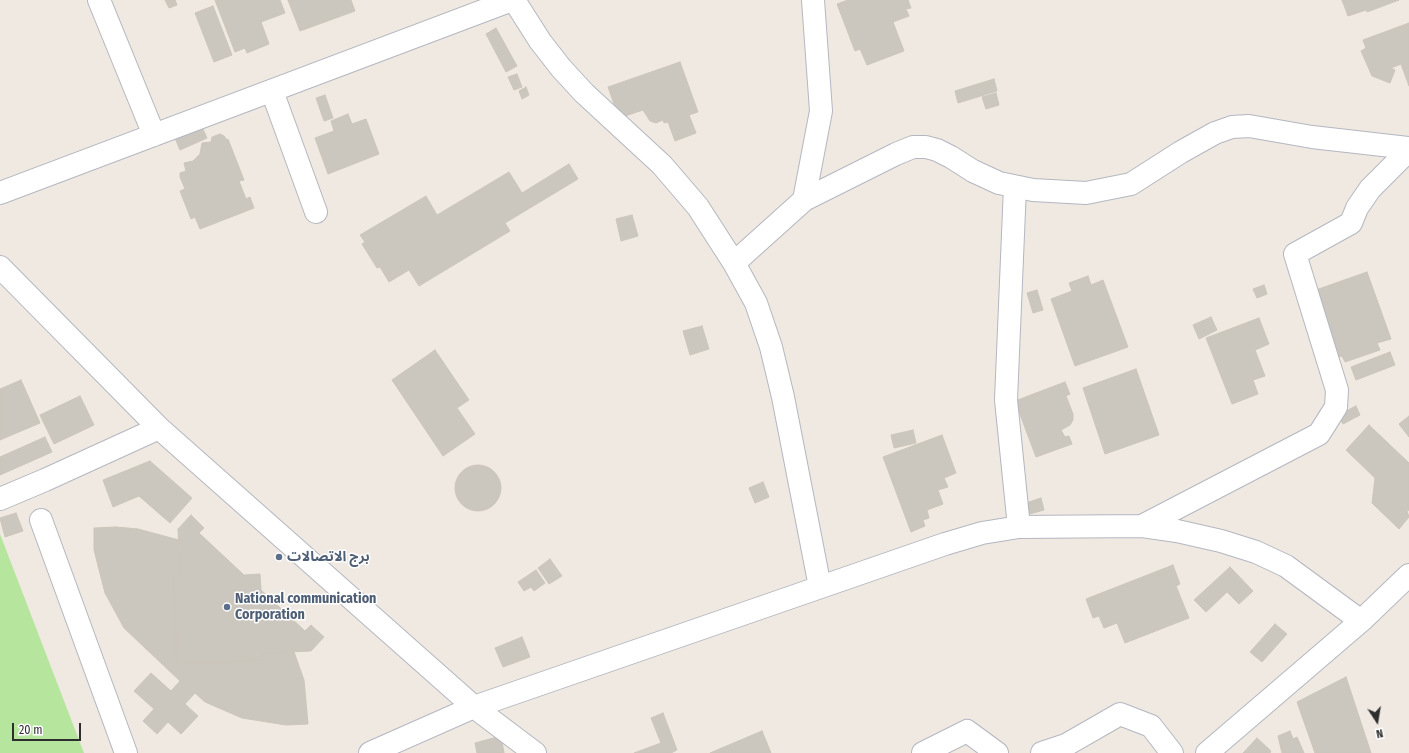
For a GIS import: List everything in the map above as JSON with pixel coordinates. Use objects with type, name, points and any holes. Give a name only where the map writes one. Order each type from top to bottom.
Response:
[{"type":"street","points":[[100,0],[154,135]]},
{"type":"street","points":[[0,193],[513,0],[540,41],[561,68],[584,93],[662,165],[693,201],[734,263],[756,303],[772,347],[820,587]]},
{"type":"street","points":[[804,200],[821,111],[813,0]]},
{"type":"street","points":[[272,91],[316,212]]},
{"type":"street","points":[[734,263],[804,200],[913,147],[926,147],[937,150],[973,171],[1000,183],[1015,187],[1033,190],[1086,193],[1131,184],[1181,152],[1215,133],[1232,127],[1249,126],[1312,137],[1409,149]]},
{"type":"street","points":[[1142,526],[1319,434],[1336,407],[1337,390],[1295,254],[1351,223],[1357,208],[1370,189],[1409,149]]},
{"type":"street","points":[[1015,187],[1006,400],[1019,527]]},
{"type":"street","points":[[0,267],[159,428],[474,707],[534,753]]},
{"type":"street","points":[[0,499],[159,428]]},
{"type":"street","points":[[41,520],[126,753]]},
{"type":"street","points":[[370,753],[474,707],[820,587],[967,538],[1019,527],[1142,526],[1177,531],[1221,541],[1286,566],[1361,621]]},
{"type":"street","points":[[1207,753],[1361,621],[1409,575]]},
{"type":"street","points":[[1042,753],[1066,745],[1120,714],[1152,726],[1172,753]]},
{"type":"street","points":[[924,753],[966,731],[996,753]]},
{"type":"green space","points":[[0,534],[84,753],[0,753]]},
{"type":"building","points":[[165,0],[175,0],[177,5],[169,8]]},
{"type":"building","points":[[215,0],[280,0],[285,13],[261,22],[269,44],[247,53],[245,48],[235,52]]},
{"type":"building","points":[[288,0],[351,0],[355,11],[300,31]]},
{"type":"building","points":[[848,0],[908,0],[911,8],[906,9],[909,16],[893,22],[904,51],[867,65],[860,49],[855,51],[837,4]]},
{"type":"building","points":[[1342,0],[1399,0],[1367,12],[1366,10],[1348,16]]},
{"type":"building","points":[[213,6],[232,55],[214,62],[195,13]]},
{"type":"building","points":[[1409,23],[1409,86],[1401,64],[1391,68],[1395,70],[1390,83],[1372,76],[1361,51],[1366,48],[1363,40]]},
{"type":"building","points":[[496,28],[517,66],[506,72],[486,34]]},
{"type":"building","points":[[680,62],[698,112],[689,115],[696,133],[675,141],[668,122],[664,123],[663,120],[656,123],[650,121],[643,110],[619,118],[608,87]]},
{"type":"building","points":[[517,74],[522,87],[514,90],[508,77]]},
{"type":"building","points":[[994,79],[997,91],[958,103],[955,91]]},
{"type":"building","points":[[526,87],[529,95],[522,99],[519,91]]},
{"type":"building","points":[[996,93],[999,105],[986,109],[982,97]]},
{"type":"building","points":[[325,95],[333,118],[324,121],[316,98]]},
{"type":"building","points":[[348,114],[352,124],[366,119],[379,154],[328,174],[315,138],[334,131],[331,121]]},
{"type":"building","points":[[202,127],[207,138],[180,150],[175,138]]},
{"type":"building","points":[[220,134],[227,140],[228,139],[244,180],[239,181],[246,199],[250,197],[254,208],[200,229],[195,217],[191,219],[180,191],[185,189],[180,173],[186,171],[184,163],[193,161],[200,154],[202,143],[211,142],[212,137]]},
{"type":"building","points":[[569,164],[578,179],[505,223],[510,231],[419,286],[409,270],[389,282],[380,267],[377,268],[362,244],[365,242],[360,235],[426,196],[437,215],[509,172],[522,193]]},
{"type":"building","points":[[632,215],[638,236],[621,241],[616,219]]},
{"type":"building","points":[[1367,272],[1391,339],[1377,343],[1380,350],[1345,362],[1342,356],[1336,358],[1313,291]]},
{"type":"building","points":[[1088,276],[1091,285],[1103,280],[1128,347],[1075,366],[1051,299],[1072,291],[1069,283]]},
{"type":"building","points":[[1264,285],[1267,294],[1257,298],[1253,289]]},
{"type":"building","points":[[1037,290],[1043,310],[1033,313],[1027,293]]},
{"type":"building","points":[[1211,317],[1217,330],[1199,339],[1193,325]]},
{"type":"building","points":[[1259,318],[1269,344],[1255,350],[1265,376],[1253,380],[1258,394],[1232,404],[1206,338]]},
{"type":"building","points":[[702,326],[709,349],[690,355],[683,331]]},
{"type":"building","points":[[435,350],[469,400],[457,408],[475,434],[443,456],[392,380]]},
{"type":"building","points":[[1390,352],[1395,365],[1356,380],[1351,367]]},
{"type":"building","points":[[1136,369],[1159,435],[1105,454],[1083,388]]},
{"type":"building","points":[[21,380],[40,423],[0,440],[0,389]]},
{"type":"building","points":[[1065,382],[1070,394],[1066,396],[1073,414],[1073,420],[1070,425],[1061,430],[1065,437],[1069,436],[1072,444],[1036,457],[1015,401]]},
{"type":"building","points":[[80,396],[94,425],[54,444],[40,415]]},
{"type":"building","points":[[1356,406],[1360,415],[1343,424],[1338,415]]},
{"type":"building","points":[[1409,416],[1409,437],[1399,424]]},
{"type":"building","points":[[1369,425],[1409,463],[1409,510],[1407,511],[1409,517],[1399,529],[1372,503],[1375,478],[1346,450]]},
{"type":"building","points":[[913,430],[916,443],[894,448],[891,435]]},
{"type":"building","points":[[942,435],[956,473],[944,478],[948,487],[938,490],[943,504],[927,510],[929,518],[923,520],[925,526],[911,532],[883,457]]},
{"type":"building","points":[[45,437],[52,452],[0,475],[0,457]]},
{"type":"building","points":[[150,461],[192,498],[170,523],[139,496],[113,507],[103,480]]},
{"type":"building","points":[[474,465],[482,465],[491,469],[497,475],[501,488],[497,501],[491,507],[482,511],[474,511],[465,507],[459,501],[455,492],[455,484],[459,475],[465,469]]},
{"type":"building","points":[[763,482],[769,497],[755,503],[749,488]]},
{"type":"building","points":[[1041,498],[1044,510],[1026,515],[1023,504]]},
{"type":"building","points":[[16,513],[23,531],[5,537],[0,518]]},
{"type":"building","name":"National communication Corporation","points":[[191,515],[204,528],[199,533],[244,575],[260,574],[261,590],[305,631],[311,625],[324,637],[311,651],[263,653],[263,660],[177,664],[173,578],[180,577],[178,529]]},
{"type":"building","points":[[116,527],[138,529],[179,540],[180,577],[173,578],[177,664],[263,660],[263,653],[294,652],[304,680],[308,724],[286,725],[242,718],[205,702],[195,693],[185,704],[198,716],[181,734],[168,722],[157,734],[143,721],[154,709],[134,691],[151,673],[171,691],[180,681],[124,628],[105,593],[94,550],[94,528]]},
{"type":"building","points":[[550,559],[562,576],[549,584],[538,568]]},
{"type":"building","points":[[1173,565],[1180,584],[1176,586],[1189,618],[1125,643],[1117,623],[1104,628],[1099,616],[1093,618],[1086,599]]},
{"type":"building","points":[[1230,567],[1253,591],[1239,604],[1227,592],[1206,612],[1194,600]]},
{"type":"building","points":[[536,570],[545,583],[534,591],[531,587],[524,591],[518,582]]},
{"type":"building","points":[[1275,624],[1287,634],[1262,662],[1250,652]]},
{"type":"building","points":[[522,637],[530,657],[503,667],[495,648]]},
{"type":"building","points":[[1346,677],[1371,753],[1315,753],[1297,702]]},
{"type":"building","points":[[663,713],[677,750],[671,753],[634,753],[661,743],[651,718]]},
{"type":"building","points":[[762,731],[771,753],[710,753]]},
{"type":"building","points":[[1290,731],[1293,739],[1297,737],[1304,753],[1282,753],[1278,736]]},
{"type":"building","points":[[501,736],[504,753],[477,753],[475,743]]},
{"type":"building","points":[[1257,738],[1271,751],[1270,753],[1243,753]]},
{"type":"place","name":"برج الاتصالات","points":[[279,557]]},
{"type":"place","name":"National communication Corporation","points":[[227,607]]}]
